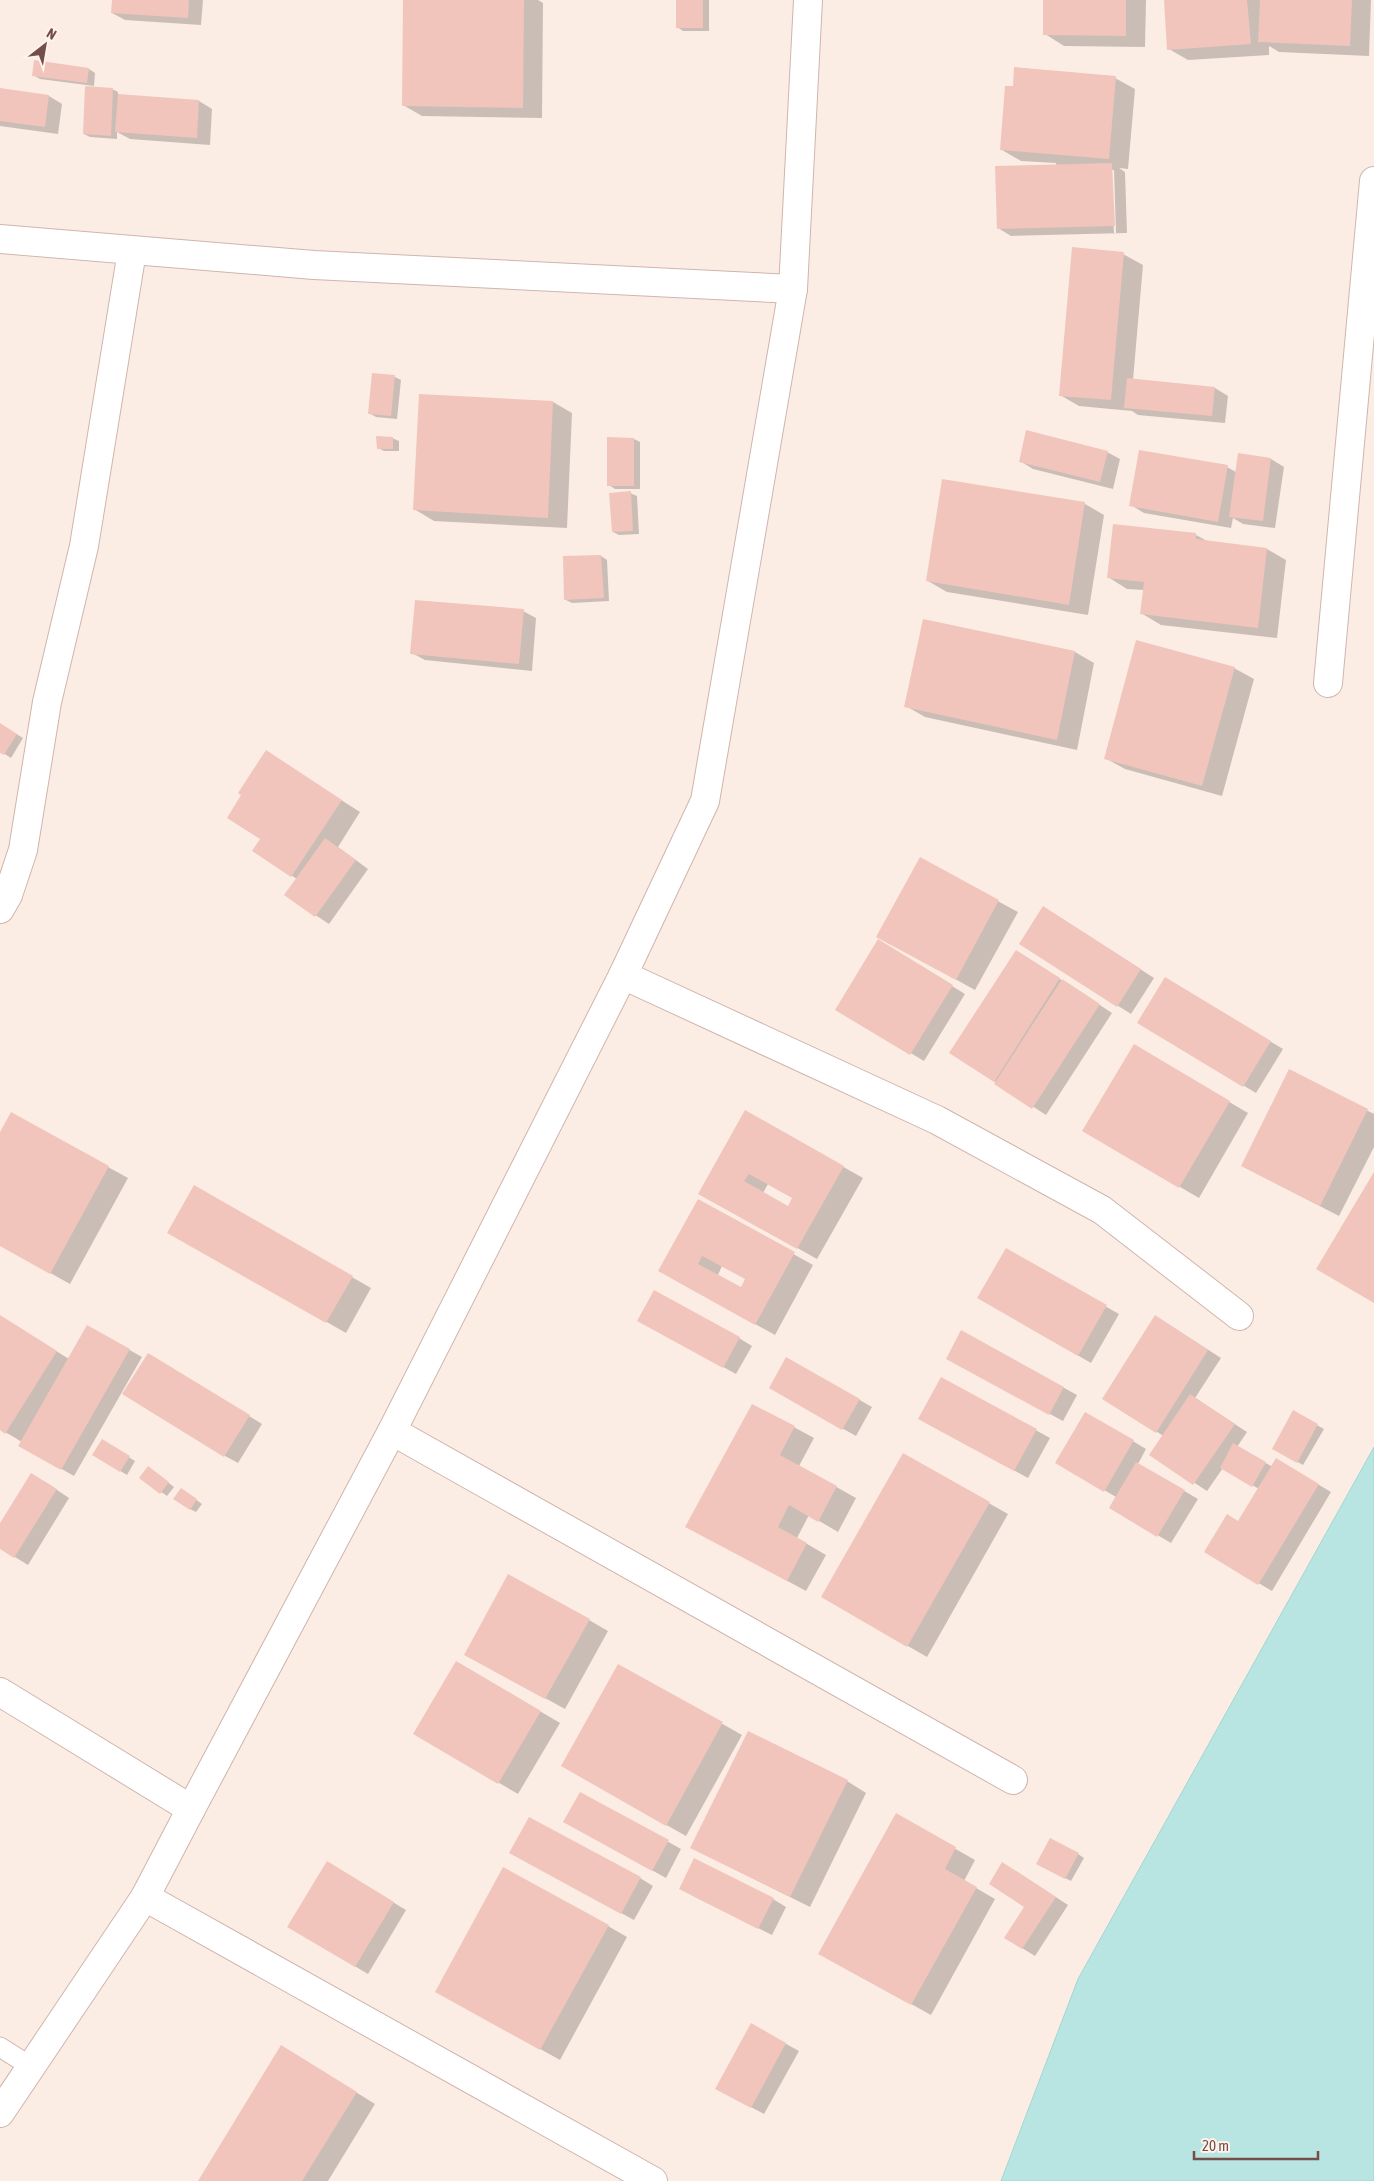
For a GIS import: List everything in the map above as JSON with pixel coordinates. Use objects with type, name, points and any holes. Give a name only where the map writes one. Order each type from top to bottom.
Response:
[{"type":"street","points":[[0,2113],[145,1897],[392,1431],[622,975],[705,801],[793,289],[808,0]]},
{"type":"street","points":[[1328,683],[1374,181]]},
{"type":"street","points":[[0,239],[314,265],[793,289]]},
{"type":"street","points":[[0,909],[8,895],[24,850],[47,702],[84,546],[132,251]]},
{"type":"street","points":[[622,975],[937,1120],[1102,1210],[1239,1316]]},
{"type":"street","points":[[392,1431],[1013,1780]]},
{"type":"street","points":[[0,1692],[191,1809]]},
{"type":"street","points":[[145,1897],[654,2181]]},
{"type":"lane","points":[[0,2048],[30,2066]]},
{"type":"water","points":[[1374,1447],[1374,2181],[1001,2181],[1078,1979]]},
{"type":"building","points":[[112,0],[189,0],[188,18],[111,13]]},
{"type":"building","points":[[403,0],[524,0],[523,108],[402,106]]},
{"type":"building","points":[[676,0],[703,0],[703,28],[676,28]]},
{"type":"building","points":[[1043,0],[1126,0],[1126,36],[1043,35]]},
{"type":"building","points":[[1164,0],[1247,0],[1251,44],[1167,50]]},
{"type":"building","points":[[1260,0],[1352,0],[1350,46],[1258,42]]},
{"type":"building","points":[[34,60],[89,68],[87,83],[32,76]]},
{"type":"building","points":[[1014,67],[1116,76],[1109,159],[1000,150],[1005,86],[1013,86]]},
{"type":"building","points":[[85,86],[113,88],[111,136],[83,134]]},
{"type":"building","points":[[0,88],[49,95],[45,127],[0,121]]},
{"type":"building","points":[[118,94],[199,100],[197,138],[115,132]]},
{"type":"building","points":[[1112,163],[1115,226],[997,229],[995,166]]},
{"type":"building","points":[[1072,247],[1124,252],[1111,400],[1059,396]]},
{"type":"building","points":[[372,373],[395,375],[391,416],[368,414]]},
{"type":"building","points":[[1127,378],[1215,387],[1212,416],[1124,408]]},
{"type":"building","points":[[419,394],[553,401],[548,518],[413,510]]},
{"type":"building","points":[[1026,430],[1108,451],[1100,482],[1019,462]]},
{"type":"building","points":[[376,436],[393,437],[393,449],[377,449]]},
{"type":"building","points":[[607,437],[634,438],[634,486],[607,486]]},
{"type":"building","points":[[1139,450],[1228,465],[1218,522],[1129,506]]},
{"type":"building","points":[[1238,453],[1271,458],[1263,521],[1229,517]]},
{"type":"building","points":[[942,479],[1085,502],[1069,605],[926,581]]},
{"type":"building","points":[[631,491],[633,531],[612,532],[609,493]]},
{"type":"building","points":[[1113,524],[1196,533],[1196,539],[1267,548],[1258,628],[1140,614],[1144,582],[1107,578]]},
{"type":"building","points":[[601,555],[604,598],[564,600],[563,556]]},
{"type":"building","points":[[415,600],[524,609],[519,664],[410,654]]},
{"type":"building","points":[[923,619],[1075,651],[1057,740],[904,707]]},
{"type":"building","points":[[1136,640],[1235,667],[1202,786],[1104,759]]},
{"type":"building","points":[[0,723],[17,734],[4,755],[0,753]]},
{"type":"building","points":[[266,750],[342,800],[291,877],[252,851],[260,839],[227,818],[241,795],[238,793]]},
{"type":"building","points":[[325,838],[356,860],[315,917],[284,895]]},
{"type":"building","points":[[920,857],[999,900],[956,980],[876,937]]},
{"type":"building","points":[[1043,906],[1141,969],[1117,1007],[1019,944]]},
{"type":"building","points":[[878,939],[953,985],[910,1055],[835,1010]]},
{"type":"building","points":[[1016,950],[1060,978],[994,1082],[949,1053]]},
{"type":"building","points":[[1165,977],[1271,1041],[1243,1087],[1137,1023]]},
{"type":"building","points":[[1062,979],[1100,1004],[1032,1109],[994,1084]]},
{"type":"building","points":[[1134,1044],[1230,1101],[1179,1188],[1082,1131]]},
{"type":"building","points":[[1289,1069],[1368,1109],[1320,1206],[1241,1166]]},
{"type":"building","points":[[745,1110],[844,1166],[797,1249],[698,1194]],"holes":[[[749,1174],[792,1198],[788,1206],[744,1181]]]},
{"type":"building","points":[[11,1112],[109,1166],[50,1274],[0,1246],[0,1132]]},
{"type":"building","points":[[1374,1172],[1374,1303],[1316,1269]]},
{"type":"building","points":[[194,1185],[353,1276],[326,1323],[167,1233]]},
{"type":"building","points":[[698,1199],[795,1252],[755,1325],[658,1271]],"holes":[[[702,1256],[745,1279],[741,1287],[698,1264]]]},
{"type":"building","points":[[1006,1248],[1107,1305],[1078,1356],[977,1298]]},
{"type":"building","points":[[654,1290],[740,1337],[723,1368],[637,1321]]},
{"type":"building","points":[[0,1315],[57,1351],[5,1434],[0,1430]]},
{"type":"building","points":[[1155,1315],[1208,1350],[1156,1433],[1102,1399]]},
{"type":"building","points":[[87,1325],[130,1349],[61,1470],[18,1446]]},
{"type":"building","points":[[961,1330],[1064,1387],[1049,1415],[946,1359]]},
{"type":"building","points":[[148,1353],[250,1415],[224,1457],[122,1394]]},
{"type":"building","points":[[786,1357],[860,1399],[842,1430],[769,1388]]},
{"type":"building","points":[[941,1377],[1037,1429],[1014,1471],[918,1419]]},
{"type":"building","points":[[1190,1394],[1235,1424],[1193,1485],[1149,1455]]},
{"type":"building","points":[[752,1404],[795,1426],[780,1455],[837,1486],[818,1522],[789,1505],[778,1527],[807,1543],[787,1581],[685,1527]]},
{"type":"building","points":[[1293,1410],[1318,1424],[1297,1463],[1272,1449]]},
{"type":"building","points":[[1085,1412],[1134,1440],[1104,1492],[1055,1463]]},
{"type":"building","points":[[102,1439],[130,1456],[120,1472],[92,1455]]},
{"type":"building","points":[[1233,1443],[1266,1462],[1252,1487],[1220,1468]]},
{"type":"building","points":[[903,1453],[990,1502],[907,1647],[821,1597]]},
{"type":"building","points":[[1276,1458],[1319,1484],[1258,1585],[1204,1552],[1227,1514],[1238,1521]]},
{"type":"building","points":[[1136,1462],[1185,1490],[1157,1537],[1109,1508]]},
{"type":"building","points":[[148,1466],[169,1482],[160,1494],[139,1478]]},
{"type":"building","points":[[31,1473],[57,1489],[14,1558],[0,1549],[0,1523]]},
{"type":"building","points":[[181,1488],[197,1499],[190,1510],[173,1499]]},
{"type":"building","points":[[508,1574],[590,1619],[545,1699],[464,1655]]},
{"type":"building","points":[[456,1661],[541,1711],[498,1784],[413,1734]]},
{"type":"building","points":[[618,1664],[723,1722],[666,1826],[561,1766]]},
{"type":"building","points":[[748,1731],[848,1780],[790,1897],[690,1848]]},
{"type":"building","points":[[580,1792],[669,1840],[652,1871],[563,1822]]},
{"type":"building","points":[[896,1813],[956,1847],[945,1869],[977,1887],[911,2005],[818,1954]]},
{"type":"building","points":[[529,1817],[641,1877],[621,1914],[509,1853]]},
{"type":"building","points":[[1050,1838],[1079,1853],[1065,1879],[1036,1864]]},
{"type":"building","points":[[694,1858],[774,1898],[758,1929],[679,1889]]},
{"type":"building","points":[[327,1861],[394,1902],[355,1967],[287,1927]]},
{"type":"building","points":[[1002,1862],[1056,1897],[1022,1949],[1004,1938],[1024,1907],[989,1884]]},
{"type":"building","points":[[503,1867],[609,1925],[540,2050],[435,1992]]},
{"type":"building","points":[[751,2023],[786,2043],[751,2108],[715,2089]]},
{"type":"building","points":[[281,2045],[357,2092],[302,2181],[198,2181]]}]
